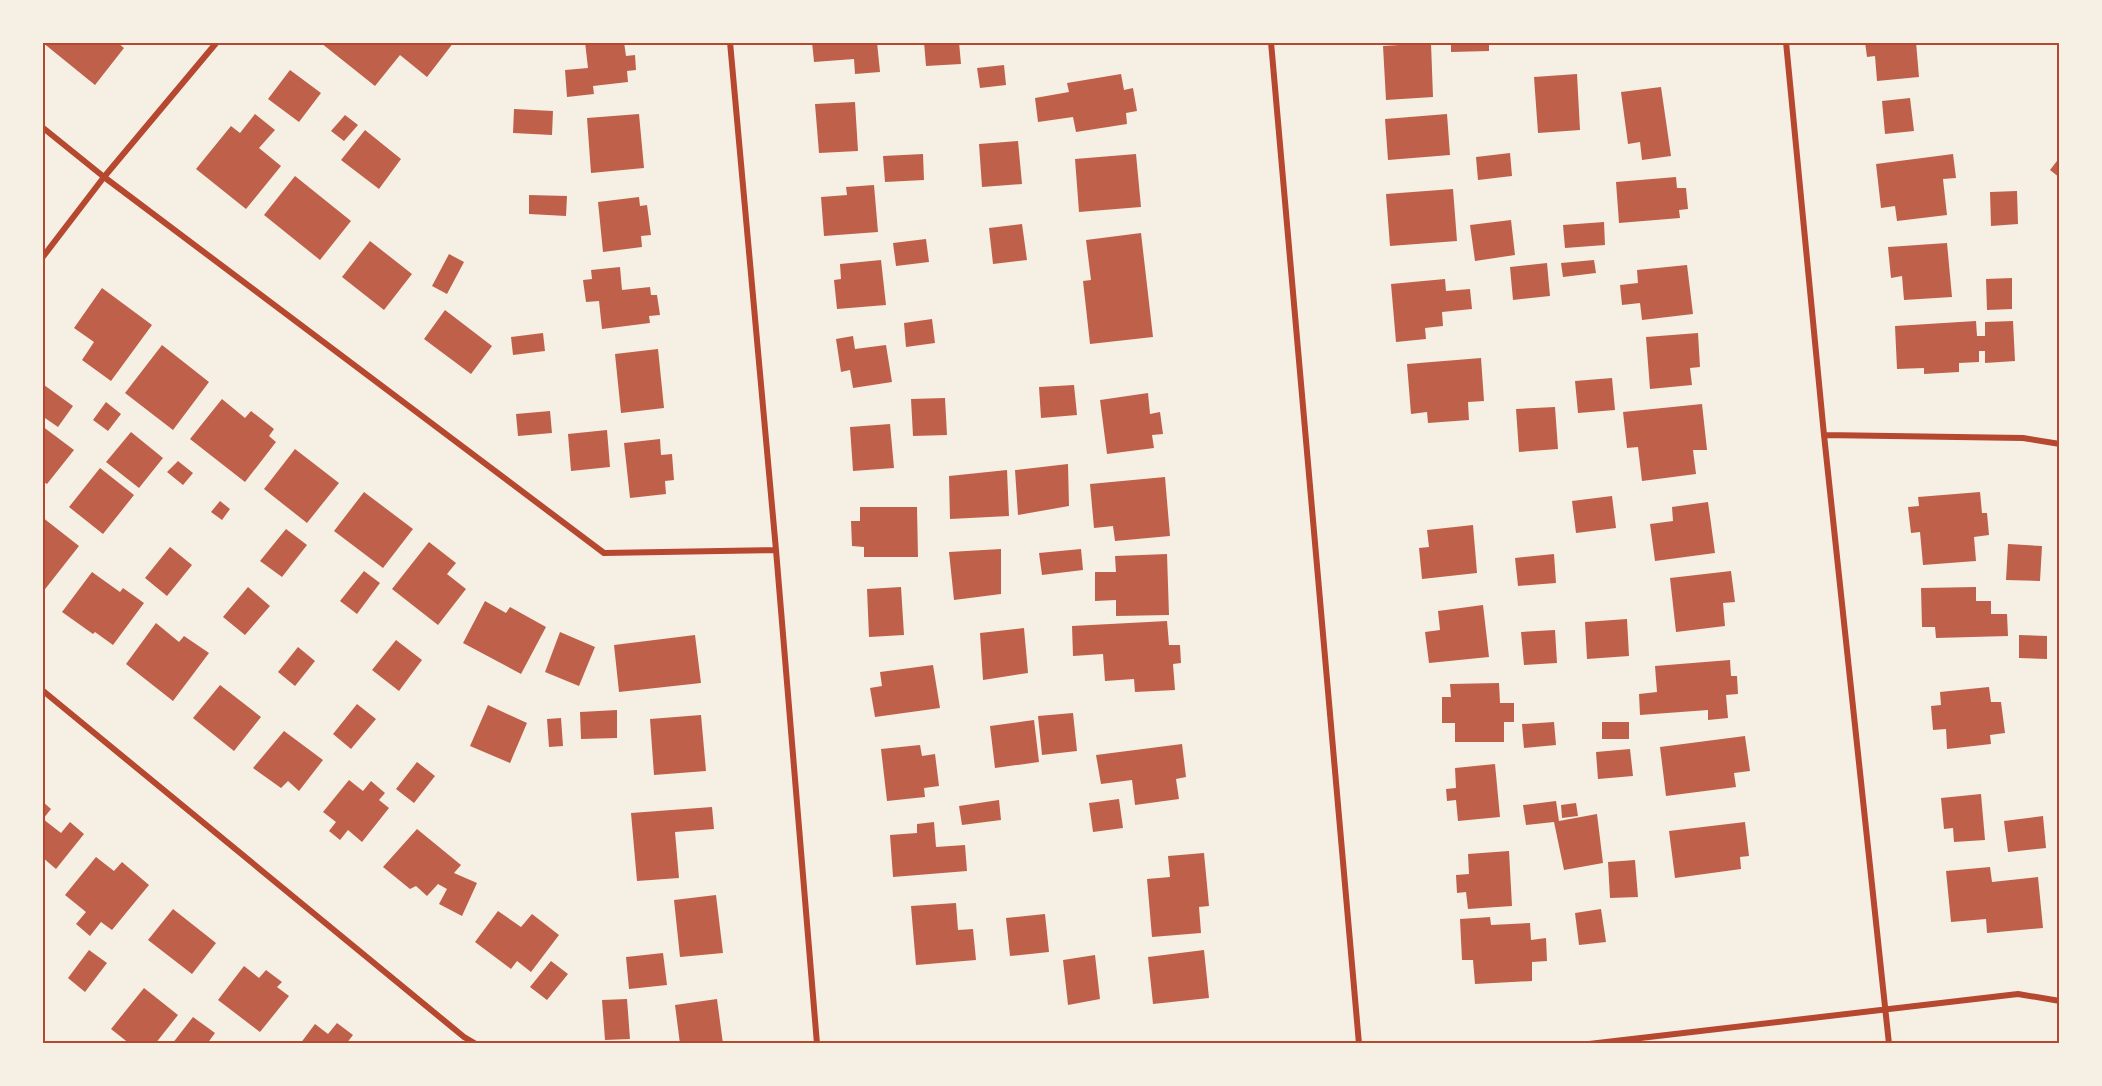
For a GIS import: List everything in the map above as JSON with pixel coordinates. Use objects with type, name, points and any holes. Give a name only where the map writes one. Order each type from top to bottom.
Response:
[{"type":"street","points":[[42,258],[104,177],[217,42]]},
{"type":"street","points":[[730,42],[776,550],[817,1044]]},
{"type":"street","points":[[1271,42],[1359,1044]]},
{"type":"street","points":[[1786,42],[1824,435],[1889,1044]]},
{"type":"street","points":[[42,127],[104,177],[604,553],[776,550]]},
{"type":"street","points":[[1824,435],[2023,438],[2060,444]]},
{"type":"street","points":[[42,690],[465,1038],[476,1044]]},
{"type":"street","points":[[1589,1044],[2018,994],[2060,1001]]},
{"type":"street","points":[[459,1044],[465,1038]]},
{"type":"building","points":[[42,42],[117,42],[124,48],[95,85]]},
{"type":"building","points":[[322,42],[454,42],[427,77],[400,55],[375,86]]},
{"type":"building","points":[[585,42],[624,42],[626,56],[635,55],[636,70],[627,71],[628,82],[593,86],[594,94],[567,97],[565,70],[588,68]]},
{"type":"building","points":[[812,42],[877,42],[880,72],[855,74],[854,59],[814,62]]},
{"type":"building","points":[[924,42],[959,42],[961,64],[926,66]]},
{"type":"building","points":[[1451,42],[1489,42],[1489,51],[1451,52]]},
{"type":"building","points":[[1865,42],[1916,42],[1919,77],[1877,81],[1875,56],[1867,57]]},
{"type":"building","points":[[1431,43],[1433,97],[1386,100],[1383,46]]},
{"type":"building","points":[[1004,65],[1006,85],[980,88],[977,68]]},
{"type":"building","points":[[290,70],[321,93],[299,122],[268,99]]},
{"type":"building","points":[[1121,74],[1124,90],[1133,88],[1137,111],[1126,113],[1127,124],[1076,132],[1073,117],[1038,122],[1035,98],[1069,92],[1067,83]]},
{"type":"building","points":[[1577,74],[1580,130],[1538,133],[1534,77]]},
{"type":"building","points":[[1661,87],[1671,156],[1642,160],[1640,142],[1628,144],[1621,92]]},
{"type":"building","points":[[1910,98],[1914,131],[1885,134],[1882,101]]},
{"type":"building","points":[[855,102],[858,151],[819,153],[815,104]]},
{"type":"building","points":[[514,109],[553,111],[552,135],[513,133]]},
{"type":"building","points":[[255,114],[275,130],[259,148],[281,166],[246,209],[196,169],[231,126],[240,133]]},
{"type":"building","points":[[639,114],[644,168],[591,173],[587,118]]},
{"type":"building","points":[[1447,114],[1450,155],[1388,160],[1385,119]]},
{"type":"building","points":[[345,115],[358,125],[344,141],[331,131]]},
{"type":"building","points":[[365,130],[401,159],[379,189],[341,160]]},
{"type":"building","points":[[1018,141],[1022,184],[982,187],[979,144]]},
{"type":"building","points":[[1510,153],[1512,176],[1478,180],[1476,157]]},
{"type":"building","points":[[923,154],[924,180],[885,182],[883,156]]},
{"type":"building","points":[[1136,154],[1141,207],[1079,212],[1075,159]]},
{"type":"building","points":[[1953,154],[1956,178],[1943,179],[1947,215],[1897,221],[1895,206],[1881,208],[1876,164]]},
{"type":"building","points":[[2060,157],[2060,178],[2050,170]]},
{"type":"building","points":[[295,176],[351,221],[320,260],[264,215]]},
{"type":"building","points":[[1676,177],[1677,188],[1686,188],[1688,209],[1679,210],[1680,218],[1619,223],[1616,182]]},
{"type":"building","points":[[874,185],[878,232],[824,236],[821,197],[847,195],[846,187]]},
{"type":"building","points":[[1453,189],[1457,241],[1390,246],[1386,194]]},
{"type":"building","points":[[2017,191],[2018,224],[1991,226],[1990,192]]},
{"type":"building","points":[[529,195],[567,196],[566,216],[529,214]]},
{"type":"building","points":[[639,197],[640,206],[647,205],[651,235],[641,236],[642,247],[603,252],[598,202]]},
{"type":"building","points":[[1511,220],[1515,255],[1475,261],[1470,225]]},
{"type":"building","points":[[1604,222],[1605,245],[1565,248],[1563,225]]},
{"type":"building","points":[[1022,224],[1027,260],[993,264],[989,228]]},
{"type":"building","points":[[1141,233],[1153,337],[1090,344],[1083,281],[1091,280],[1086,240]]},
{"type":"building","points":[[926,239],[929,262],[896,266],[893,243]]},
{"type":"building","points":[[370,241],[412,274],[384,310],[342,277]]},
{"type":"building","points":[[1947,243],[1952,297],[1904,300],[1902,276],[1891,278],[1888,247]]},
{"type":"building","points":[[449,254],[464,262],[447,294],[432,286]]},
{"type":"building","points":[[881,260],[886,305],[837,309],[834,280],[841,279],[840,264]]},
{"type":"building","points":[[1594,260],[1596,273],[1563,277],[1561,263]]},
{"type":"building","points":[[1547,263],[1550,296],[1513,300],[1510,267]]},
{"type":"building","points":[[1687,265],[1693,314],[1642,320],[1640,303],[1622,305],[1620,285],[1638,283],[1637,270]]},
{"type":"building","points":[[620,267],[622,290],[650,287],[651,295],[657,295],[660,315],[649,316],[650,323],[602,329],[599,301],[586,302],[583,280],[592,279],[591,270]]},
{"type":"building","points":[[2012,278],[2012,309],[1987,310],[1986,279]]},
{"type":"building","points":[[1445,279],[1446,291],[1470,289],[1472,309],[1442,312],[1443,326],[1425,328],[1426,339],[1396,342],[1391,284]]},
{"type":"building","points":[[102,288],[152,325],[111,381],[82,360],[94,342],[74,328]]},
{"type":"building","points":[[445,310],[492,346],[471,374],[424,339]]},
{"type":"building","points":[[932,319],[935,343],[906,347],[904,323]]},
{"type":"building","points":[[1976,321],[1977,336],[1985,336],[1985,322],[2013,321],[2015,361],[1985,363],[1985,351],[1979,351],[1979,362],[1959,363],[1959,372],[1924,374],[1924,368],[1897,369],[1895,326]]},
{"type":"building","points":[[543,333],[545,351],[513,355],[511,337]]},
{"type":"building","points":[[1698,333],[1700,367],[1690,368],[1692,385],[1650,389],[1646,337]]},
{"type":"building","points":[[853,336],[855,349],[886,345],[892,382],[853,388],[850,370],[841,372],[836,339]]},
{"type":"building","points":[[162,345],[209,382],[173,430],[125,393]]},
{"type":"building","points":[[658,349],[664,408],[621,413],[615,354]]},
{"type":"building","points":[[1481,358],[1484,401],[1468,402],[1469,420],[1428,423],[1427,412],[1411,414],[1407,364]]},
{"type":"building","points":[[1612,378],[1615,410],[1578,413],[1575,381]]},
{"type":"building","points":[[44,385],[73,406],[58,427],[42,416]]},
{"type":"building","points":[[1074,385],[1077,415],[1041,418],[1039,387]]},
{"type":"building","points":[[1148,393],[1150,414],[1160,412],[1163,434],[1152,435],[1154,448],[1107,454],[1100,400]]},
{"type":"building","points":[[945,398],[947,435],[913,436],[911,399]]},
{"type":"building","points":[[222,399],[245,418],[251,411],[274,429],[269,436],[276,442],[245,482],[190,439]]},
{"type":"building","points":[[106,402],[121,414],[108,431],[93,420]]},
{"type":"building","points":[[1702,404],[1707,450],[1693,450],[1696,474],[1642,481],[1638,447],[1627,448],[1623,412]]},
{"type":"building","points":[[1555,407],[1558,449],[1519,452],[1516,409]]},
{"type":"building","points":[[550,411],[552,433],[518,436],[516,414]]},
{"type":"building","points":[[890,424],[894,468],[853,471],[850,427]]},
{"type":"building","points":[[42,426],[74,450],[47,484],[42,481]]},
{"type":"building","points":[[607,430],[610,467],[571,471],[568,434]]},
{"type":"building","points":[[131,432],[163,458],[139,488],[106,462]]},
{"type":"building","points":[[660,439],[661,455],[672,454],[674,480],[665,481],[666,494],[630,498],[624,443]]},
{"type":"building","points":[[295,449],[339,483],[307,523],[264,489]]},
{"type":"building","points":[[178,461],[193,473],[183,485],[167,472]]},
{"type":"building","points":[[1068,464],[1069,506],[1018,515],[1015,470]]},
{"type":"building","points":[[100,468],[134,495],[103,534],[69,507]]},
{"type":"building","points":[[1007,470],[1009,516],[950,519],[949,476]]},
{"type":"building","points":[[1165,477],[1170,536],[1115,541],[1113,526],[1094,528],[1090,484]]},
{"type":"building","points":[[364,492],[413,529],[383,568],[334,531]]},
{"type":"building","points":[[1980,492],[1982,513],[1987,513],[1989,535],[1974,537],[1976,561],[1923,565],[1920,532],[1911,533],[1908,507],[1919,506],[1918,497]]},
{"type":"building","points":[[1612,496],[1616,528],[1576,533],[1572,501]]},
{"type":"building","points":[[220,501],[230,509],[222,520],[211,512]]},
{"type":"building","points":[[1708,502],[1715,553],[1655,561],[1650,524],[1673,521],[1672,507]]},
{"type":"building","points":[[860,507],[917,507],[918,557],[864,557],[864,547],[852,546],[851,521],[860,521]]},
{"type":"building","points":[[42,517],[79,546],[42,593]]},
{"type":"building","points":[[1473,525],[1477,573],[1422,579],[1419,548],[1429,547],[1427,530]]},
{"type":"building","points":[[286,529],[307,545],[282,577],[260,561]]},
{"type":"building","points":[[429,542],[456,563],[447,574],[466,589],[438,625],[392,589]]},
{"type":"building","points":[[2008,544],[2042,546],[2040,581],[2006,580]]},
{"type":"building","points":[[170,547],[192,565],[167,596],[145,578]]},
{"type":"building","points":[[1001,549],[1001,594],[954,600],[949,552]]},
{"type":"building","points":[[1081,549],[1083,570],[1042,575],[1039,553]]},
{"type":"building","points":[[1167,554],[1169,615],[1116,616],[1116,600],[1095,601],[1095,572],[1116,572],[1115,556]]},
{"type":"building","points":[[1554,554],[1556,583],[1518,586],[1515,558]]},
{"type":"building","points":[[364,571],[380,583],[357,614],[340,601]]},
{"type":"building","points":[[1731,571],[1735,602],[1723,603],[1725,626],[1676,632],[1670,578]]},
{"type":"building","points":[[92,572],[120,592],[123,588],[144,603],[113,645],[62,612]]},
{"type":"building","points":[[248,587],[270,606],[245,635],[223,617]]},
{"type":"building","points":[[901,587],[904,635],[869,637],[867,589]]},
{"type":"building","points":[[1976,587],[1976,601],[1991,601],[1991,614],[2007,614],[2008,636],[1936,638],[1935,627],[1922,627],[1921,588]]},
{"type":"building","points":[[485,601],[506,613],[510,607],[546,627],[521,674],[463,643]]},
{"type":"building","points":[[1483,605],[1489,657],[1429,663],[1425,632],[1440,630],[1438,611]]},
{"type":"building","points":[[1627,619],[1629,656],[1587,659],[1585,622]]},
{"type":"building","points":[[1167,621],[1169,645],[1180,645],[1181,663],[1173,664],[1175,690],[1135,692],[1134,679],[1105,681],[1103,654],[1073,656],[1072,626]]},
{"type":"building","points":[[156,623],[179,642],[184,636],[209,653],[173,701],[126,664]]},
{"type":"building","points":[[1024,628],[1028,673],[983,680],[980,633]]},
{"type":"building","points":[[1555,630],[1557,663],[1524,665],[1521,632]]},
{"type":"building","points":[[560,632],[595,647],[579,686],[545,672]]},
{"type":"building","points":[[695,635],[701,683],[619,692],[614,645]]},
{"type":"building","points":[[2019,635],[2047,636],[2047,659],[2019,658]]},
{"type":"building","points":[[396,640],[422,660],[399,691],[372,670]]},
{"type":"building","points":[[298,647],[315,661],[295,686],[278,672]]},
{"type":"building","points":[[1730,660],[1731,676],[1737,676],[1738,694],[1726,695],[1728,718],[1708,720],[1708,710],[1640,715],[1639,694],[1657,692],[1655,666]]},
{"type":"building","points":[[933,665],[940,708],[875,717],[870,688],[882,686],[880,672]]},
{"type":"building","points":[[1499,683],[1500,703],[1514,703],[1514,722],[1504,722],[1504,742],[1455,742],[1455,723],[1442,723],[1442,697],[1451,697],[1450,684]]},
{"type":"building","points":[[220,685],[261,717],[234,751],[193,718]]},
{"type":"building","points":[[1989,687],[1991,702],[2001,702],[2005,733],[1990,735],[1991,744],[1947,749],[1946,729],[1933,730],[1931,706],[1941,705],[1940,692]]},
{"type":"building","points":[[357,704],[376,719],[351,749],[333,734]]},
{"type":"building","points":[[488,705],[527,723],[510,763],[470,746]]},
{"type":"building","points":[[617,710],[617,738],[581,739],[580,712]]},
{"type":"building","points":[[1073,713],[1077,751],[1042,755],[1038,716]]},
{"type":"building","points":[[701,715],[706,771],[654,775],[650,719]]},
{"type":"building","points":[[561,718],[563,746],[549,747],[547,719]]},
{"type":"building","points":[[1034,720],[1039,762],[995,768],[990,726]]},
{"type":"building","points":[[1554,722],[1556,745],[1524,748],[1522,724]]},
{"type":"building","points":[[1602,722],[1629,722],[1629,739],[1602,739]]},
{"type":"building","points":[[284,731],[323,760],[299,791],[288,781],[281,788],[253,768]]},
{"type":"building","points":[[1745,736],[1750,771],[1734,773],[1736,787],[1666,796],[1660,747]]},
{"type":"building","points":[[1182,744],[1186,777],[1176,779],[1179,799],[1135,805],[1132,780],[1101,784],[1096,755]]},
{"type":"building","points":[[920,745],[922,756],[935,754],[939,786],[924,788],[925,797],[887,801],[881,749]]},
{"type":"building","points":[[1630,749],[1633,776],[1598,779],[1596,752]]},
{"type":"building","points":[[417,762],[435,776],[414,803],[396,789]]},
{"type":"building","points":[[1495,764],[1500,817],[1458,821],[1456,800],[1447,801],[1446,789],[1456,788],[1455,768]]},
{"type":"building","points":[[349,780],[363,791],[371,781],[385,793],[379,800],[389,808],[362,842],[348,830],[340,840],[329,831],[336,822],[323,812]]},
{"type":"building","points":[[1981,794],[1985,840],[1954,842],[1953,828],[1944,829],[1941,798]]},
{"type":"building","points":[[1119,799],[1123,828],[1093,832],[1089,803]]},
{"type":"building","points":[[999,800],[1001,820],[962,825],[959,806]]},
{"type":"building","points":[[42,801],[51,809],[43,819],[61,833],[70,822],[84,834],[56,869],[42,857]]},
{"type":"building","points":[[1556,801],[1559,821],[1597,814],[1603,863],[1564,870],[1554,822],[1526,825],[1523,805]]},
{"type":"building","points":[[1576,803],[1578,816],[1562,818],[1561,805]]},
{"type":"building","points":[[712,807],[714,829],[675,832],[679,878],[637,881],[631,813]]},
{"type":"building","points":[[2043,816],[2046,848],[2008,852],[2004,821]]},
{"type":"building","points":[[934,822],[936,847],[965,845],[967,871],[893,877],[890,835],[917,833],[917,824]]},
{"type":"building","points":[[1745,822],[1749,856],[1740,857],[1741,869],[1675,878],[1669,831]]},
{"type":"building","points":[[417,829],[461,865],[454,873],[477,883],[462,916],[439,904],[447,889],[438,884],[427,896],[416,886],[410,889],[383,867]]},
{"type":"building","points":[[1509,851],[1512,906],[1468,909],[1466,892],[1457,893],[1456,875],[1469,874],[1468,854]]},
{"type":"building","points":[[1204,853],[1209,906],[1199,907],[1201,933],[1152,937],[1147,879],[1170,877],[1168,856]]},
{"type":"building","points":[[96,857],[114,871],[122,862],[149,885],[112,930],[101,922],[90,936],[76,924],[86,912],[65,895]]},
{"type":"building","points":[[1635,860],[1638,897],[1610,898],[1608,862]]},
{"type":"building","points":[[1990,867],[1992,882],[2038,877],[2043,928],[1987,933],[1986,919],[1951,922],[1946,871]]},
{"type":"building","points":[[716,895],[723,953],[680,957],[674,900]]},
{"type":"building","points":[[956,903],[958,930],[973,929],[976,960],[916,965],[911,906]]},
{"type":"building","points":[[173,909],[216,943],[192,974],[148,940]]},
{"type":"building","points":[[1601,909],[1606,942],[1579,945],[1575,913]]},
{"type":"building","points":[[498,911],[521,927],[532,914],[559,935],[531,972],[517,961],[511,969],[475,942]]},
{"type":"building","points":[[1045,914],[1049,952],[1010,956],[1006,918]]},
{"type":"building","points":[[1490,917],[1491,925],[1530,923],[1531,940],[1546,938],[1547,961],[1532,962],[1532,981],[1475,984],[1473,960],[1462,960],[1460,919]]},
{"type":"building","points":[[89,950],[107,963],[85,992],[68,978]]},
{"type":"building","points":[[1204,950],[1209,998],[1153,1004],[1148,957]]},
{"type":"building","points":[[663,953],[667,985],[629,989],[626,957]]},
{"type":"building","points":[[1095,955],[1100,999],[1068,1005],[1063,960]]},
{"type":"building","points":[[551,961],[568,974],[547,1000],[530,987]]},
{"type":"building","points":[[244,966],[259,978],[266,970],[282,982],[277,987],[289,996],[260,1032],[218,1000]]},
{"type":"building","points":[[144,988],[178,1015],[155,1044],[130,1044],[111,1029]]},
{"type":"building","points":[[627,999],[630,1039],[605,1040],[602,1000]]},
{"type":"building","points":[[717,999],[723,1044],[680,1044],[675,1005]]},
{"type":"building","points":[[193,1017],[215,1033],[207,1044],[172,1044]]},
{"type":"building","points":[[337,1023],[353,1035],[346,1044],[300,1044],[315,1024],[328,1034]]}]
